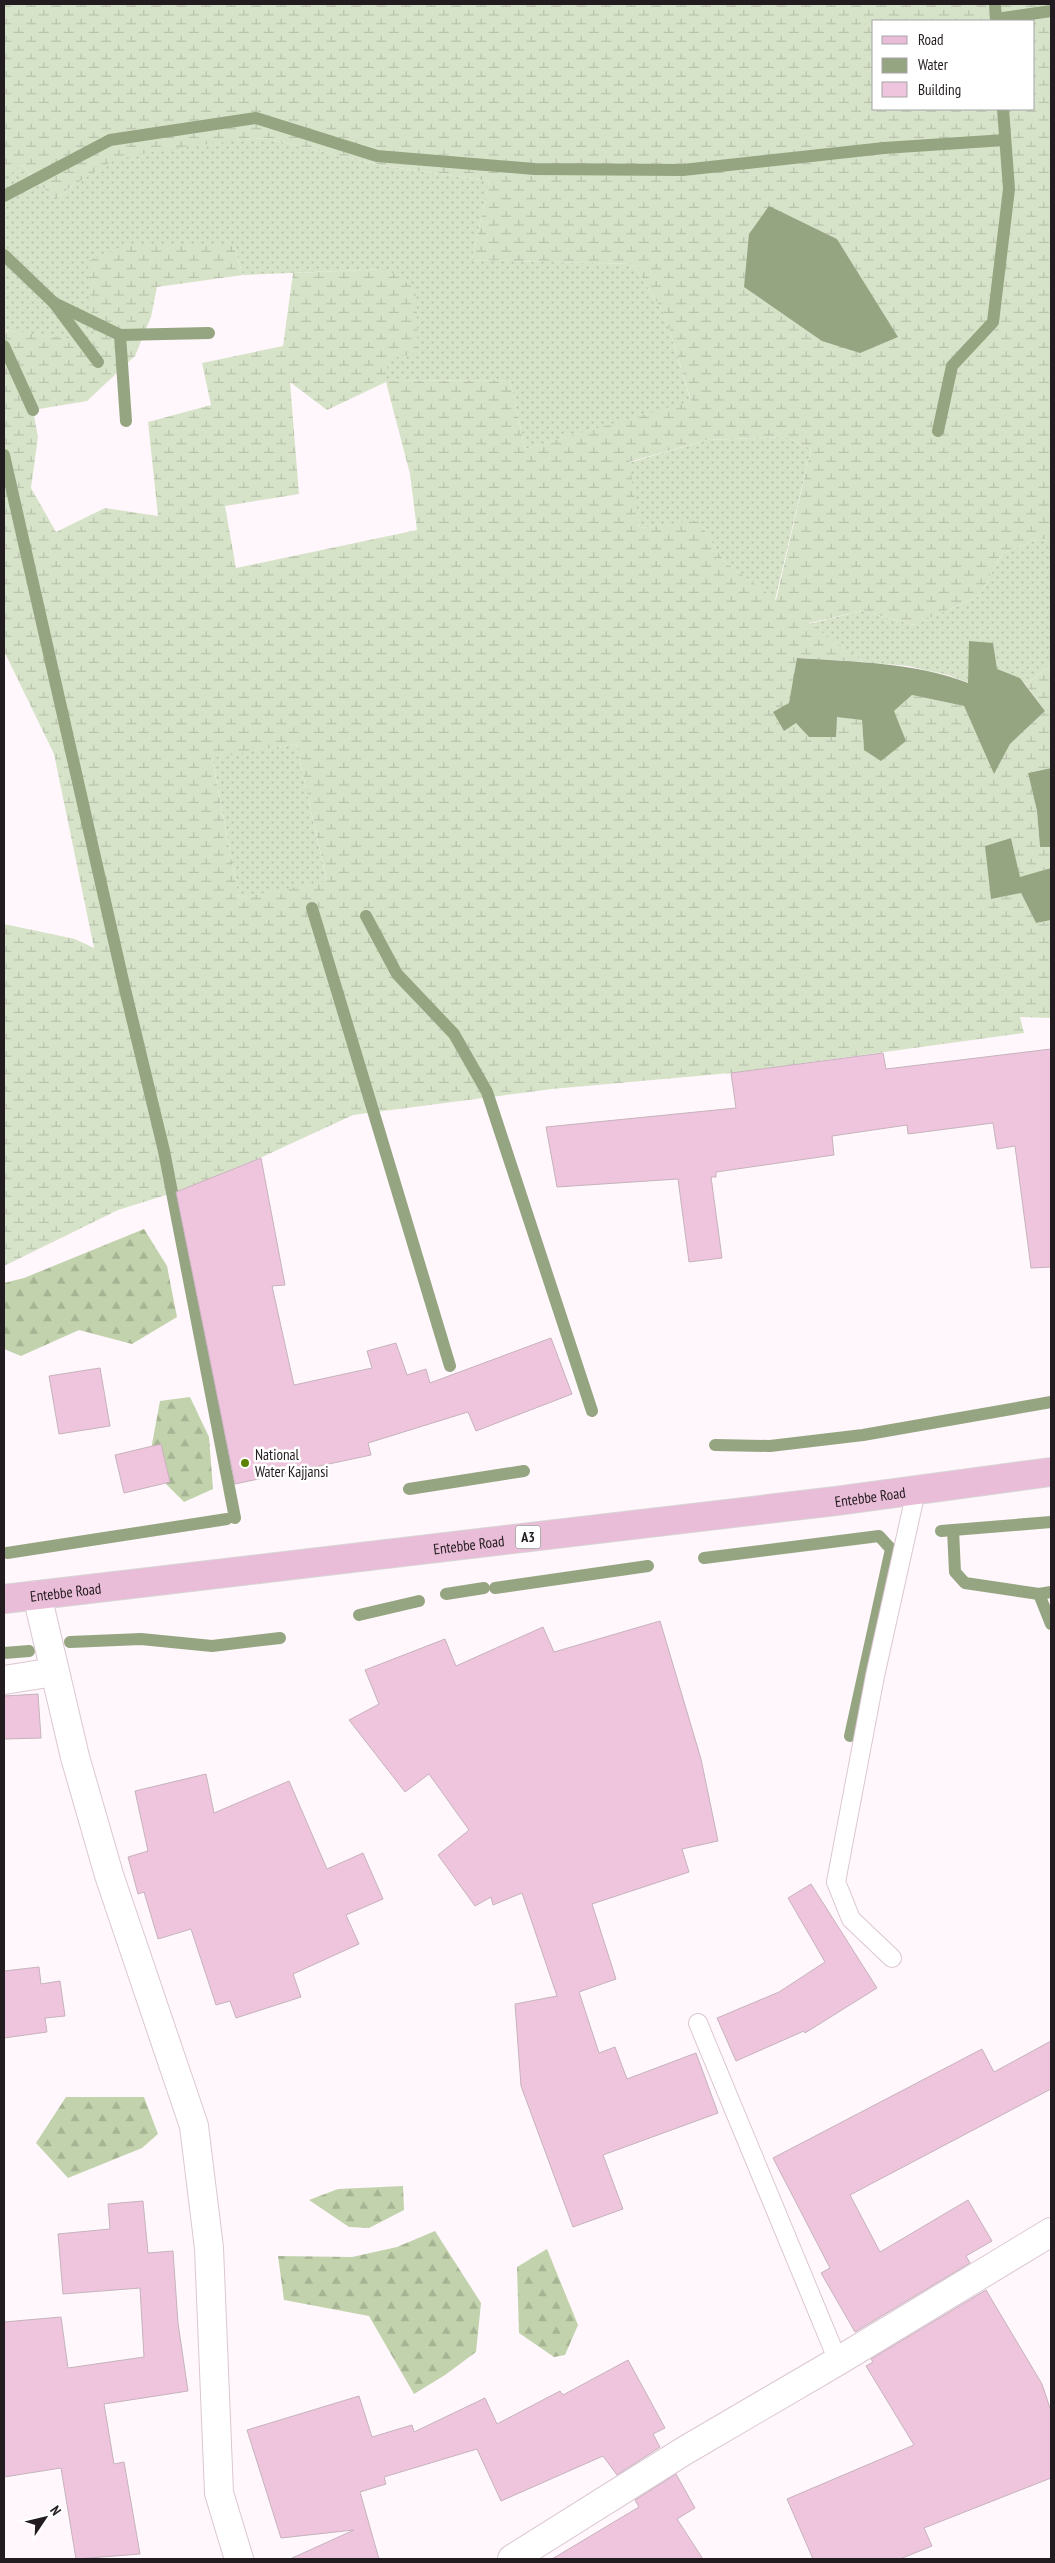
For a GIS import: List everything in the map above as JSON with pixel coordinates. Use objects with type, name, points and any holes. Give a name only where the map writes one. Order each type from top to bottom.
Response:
[{"type":"main road","name":"Entebbe Road","points":[[4,1599],[916,1490],[1051,1472]]},
{"type":"street","points":[[37,1595],[74,1757],[109,1875],[194,2126],[209,2248],[219,2493],[239,2559]]},
{"type":"street","points":[[4,1680],[54,1672]]},
{"type":"street","points":[[512,2559],[684,2451],[838,2361],[1051,2232]]},
{"type":"lane","points":[[892,1958],[851,1919],[836,1882],[875,1676],[916,1490]]},
{"type":"lane","points":[[698,2023],[838,2361]]},
{"type":"green space","points":[[4,4],[1051,4],[1051,539],[1038,539],[1002,554],[979,596],[914,625],[862,611],[809,623],[864,662],[797,658],[796,723],[837,716],[862,720],[864,750],[894,711],[912,695],[964,706],[994,773],[1010,744],[1045,711],[1026,685],[1051,664],[1051,768],[1028,773],[1037,811],[1040,847],[1051,847],[1051,868],[1020,878],[1011,838],[985,846],[1021,893],[1036,923],[1051,920],[1051,1018],[1020,1017],[1024,1033],[731,1073],[552,1089],[353,1115],[260,1158],[176,1192],[118,1210],[4,1266],[4,924],[75,939],[94,948],[54,754],[4,651],[4,330],[94,342],[88,261],[128,244],[233,244],[243,275],[157,287],[151,317],[135,356],[87,401],[33,410],[38,437],[31,488],[56,532],[105,508],[158,516],[148,422],[211,405],[202,363],[283,346],[293,273],[387,269],[416,289],[418,353],[388,359],[386,381],[510,380],[525,449],[691,401],[665,315],[633,264],[472,260],[489,181],[384,166],[264,138],[172,148],[114,160],[72,186],[55,200],[22,165],[4,179]],"holes":[[[769,207],[837,239],[897,337]],[[290,382],[327,410],[386,382],[410,474],[417,530],[236,568],[225,506],[299,494]],[[786,437],[811,449],[776,600],[724,561],[698,520],[640,528],[629,462],[707,440]],[[296,744],[327,881],[239,898],[212,758]]]},
{"type":"green space","points":[[264,138],[384,166],[489,181],[472,260],[633,264],[665,315],[691,402],[525,449],[510,380],[386,381],[387,269],[243,275],[233,244],[128,244],[95,343],[4,330],[4,177],[22,165],[55,200],[93,171],[116,159],[171,147]]},
{"type":"green space","points":[[786,437],[811,449],[775,600],[724,561],[698,521],[640,528],[628,463],[707,440]]},
{"type":"green space","points":[[1038,539],[1051,539],[1051,664],[1026,685],[1020,678],[997,670],[969,683],[948,675],[908,666],[864,662],[808,624],[862,611],[914,625],[979,596],[1002,554]]},
{"type":"green space","points":[[296,744],[327,882],[239,898],[212,757]]},
{"type":"green space","points":[[144,1229],[167,1266],[177,1317],[132,1344],[79,1330],[21,1356],[4,1349],[4,1283],[24,1278]]},
{"type":"green space","points":[[190,1397],[209,1437],[213,1489],[184,1502],[148,1466],[160,1401]]},
{"type":"green space","points":[[66,2097],[144,2097],[158,2134],[142,2148],[68,2178],[36,2143]]},
{"type":"green space","points":[[403,2186],[404,2210],[369,2228],[349,2227],[309,2200],[338,2189]]},
{"type":"green space","points":[[435,2231],[481,2303],[476,2352],[445,2375],[414,2394],[369,2316],[284,2300],[278,2256],[352,2257],[397,2247]]},
{"type":"green space","points":[[547,2249],[578,2325],[565,2355],[554,2357],[519,2333],[517,2267]]},
{"type":"water","points":[[769,206],[837,239],[898,337],[860,353],[822,341],[744,287],[749,234]]},
{"type":"water","points":[[969,641],[993,643],[997,669],[1020,678],[1045,711],[1010,744],[994,774],[964,706],[912,695],[894,711],[906,741],[881,761],[864,750],[862,720],[837,717],[836,737],[809,737],[796,723],[784,731],[773,712],[789,703],[797,658],[905,667],[948,676],[968,683]]},
{"type":"water","points":[[1051,768],[1051,847],[1040,847],[1037,811],[1028,773]]},
{"type":"water","points":[[1011,838],[1020,877],[1051,868],[1051,920],[1036,923],[1021,893],[991,899],[985,846]]},
{"type":"building","points":[[1051,1049],[1051,1267],[1031,1268],[1015,1146],[997,1149],[993,1123],[908,1134],[907,1125],[832,1136],[834,1155],[716,1172],[716,1177],[711,1177],[722,1258],[689,1262],[678,1179],[557,1187],[546,1127],[736,1108],[731,1073],[883,1053],[886,1069]]},
{"type":"building","points":[[261,1158],[285,1285],[272,1286],[294,1385],[372,1368],[367,1351],[396,1343],[407,1375],[426,1369],[430,1383],[551,1338],[572,1394],[476,1431],[468,1412],[368,1443],[371,1455],[235,1484],[176,1192]]},
{"type":"building","points":[[100,1368],[110,1426],[59,1434],[49,1376]]},
{"type":"building","points":[[161,1444],[170,1482],[124,1493],[115,1455]]},
{"type":"building","points":[[660,1621],[701,1759],[718,1841],[682,1849],[689,1872],[592,1904],[616,1979],[579,1992],[599,2053],[615,2047],[627,2079],[696,2053],[718,2113],[603,2155],[623,2209],[573,2227],[521,2086],[515,2004],[557,1996],[522,1893],[493,1905],[491,1897],[475,1906],[438,1855],[469,1830],[429,1774],[405,1792],[349,1720],[379,1704],[365,1670],[445,1639],[456,1666],[543,1627],[554,1652]]},
{"type":"building","points":[[38,1694],[41,1738],[4,1739],[4,1696]]},
{"type":"building","points":[[206,1774],[214,1813],[289,1781],[327,1869],[363,1853],[383,1899],[346,1915],[359,1944],[293,1974],[301,1997],[236,2018],[230,2001],[216,2005],[191,1929],[158,1939],[144,1892],[138,1894],[128,1857],[148,1851],[135,1791]]},
{"type":"building","points":[[811,1884],[877,1988],[805,2033],[804,2031],[736,2061],[717,2018],[779,1992],[825,1962],[788,1898]]},
{"type":"building","points":[[39,1967],[41,1984],[60,1981],[65,2016],[45,2018],[47,2032],[4,2038],[4,1971]]},
{"type":"building","points":[[1051,2041],[1051,2089],[850,2195],[880,2252],[968,2200],[992,2241],[966,2256],[970,2263],[855,2332],[821,2273],[830,2268],[773,2158],[982,2049],[994,2072]]},
{"type":"building","points":[[143,2201],[148,2253],[173,2251],[178,2323],[188,2391],[104,2404],[114,2464],[124,2462],[140,2554],[76,2559],[61,2468],[4,2477],[4,2322],[61,2317],[68,2368],[144,2357],[140,2288],[63,2294],[58,2234],[110,2229],[108,2204]]},
{"type":"building","points":[[986,2290],[1042,2384],[1051,2411],[1051,2478],[924,2528],[932,2546],[900,2559],[813,2559],[787,2499],[914,2445],[866,2366],[873,2362],[871,2359]]},
{"type":"building","points":[[628,2360],[665,2428],[653,2434],[660,2447],[617,2475],[603,2456],[501,2501],[477,2449],[384,2477],[386,2484],[360,2492],[379,2559],[290,2559],[354,2530],[281,2538],[247,2430],[359,2396],[372,2437],[412,2425],[414,2432],[485,2398],[497,2424],[560,2391],[563,2395]]},
{"type":"building","points":[[676,2474],[695,2508],[677,2519],[703,2559],[552,2559],[639,2507],[635,2500]]},
{"type":"waterway","points":[[995,4],[996,20]]},
{"type":"waterway","points":[[996,19],[1051,11]]},
{"type":"waterway","points":[[938,431],[952,366],[993,322],[1009,189],[1003,110]]},
{"type":"waterway","points":[[4,196],[110,140],[256,118],[377,156],[534,169],[683,170],[884,148],[1005,140]]},
{"type":"waterway","points":[[4,255],[54,303],[98,362]]},
{"type":"waterway","points":[[54,303],[120,335],[209,333]]},
{"type":"waterway","points":[[120,335],[126,421]]},
{"type":"waterway","points":[[4,346],[33,410]]},
{"type":"waterway","points":[[4,455],[124,985],[164,1151],[235,1518]]},
{"type":"waterway","points":[[312,908],[450,1366]]},
{"type":"waterway","points":[[366,916],[397,974],[454,1034],[487,1092],[592,1411]]},
{"type":"waterway","points":[[715,1445],[770,1446],[863,1435],[1051,1402]]},
{"type":"waterway","points":[[409,1489],[524,1471]]},
{"type":"waterway","points":[[7,1553],[227,1519]]},
{"type":"waterway","points":[[941,1531],[1051,1522]]},
{"type":"waterway","points":[[953,1530],[955,1572],[965,1583],[1039,1594],[1051,1592]]},
{"type":"waterway","points":[[704,1558],[879,1536],[891,1549],[850,1736]]},
{"type":"waterway","points":[[495,1588],[648,1566]]},
{"type":"waterway","points":[[446,1594],[484,1588]]},
{"type":"waterway","points":[[1039,1594],[1051,1624]]},
{"type":"waterway","points":[[359,1615],[419,1601]]},
{"type":"waterway","points":[[70,1642],[141,1639],[212,1646],[280,1638]]},
{"type":"waterway","points":[[4,1653],[29,1651]]},
{"type":"place","name":"National Water Kajjansi","points":[[245,1463]]}]
